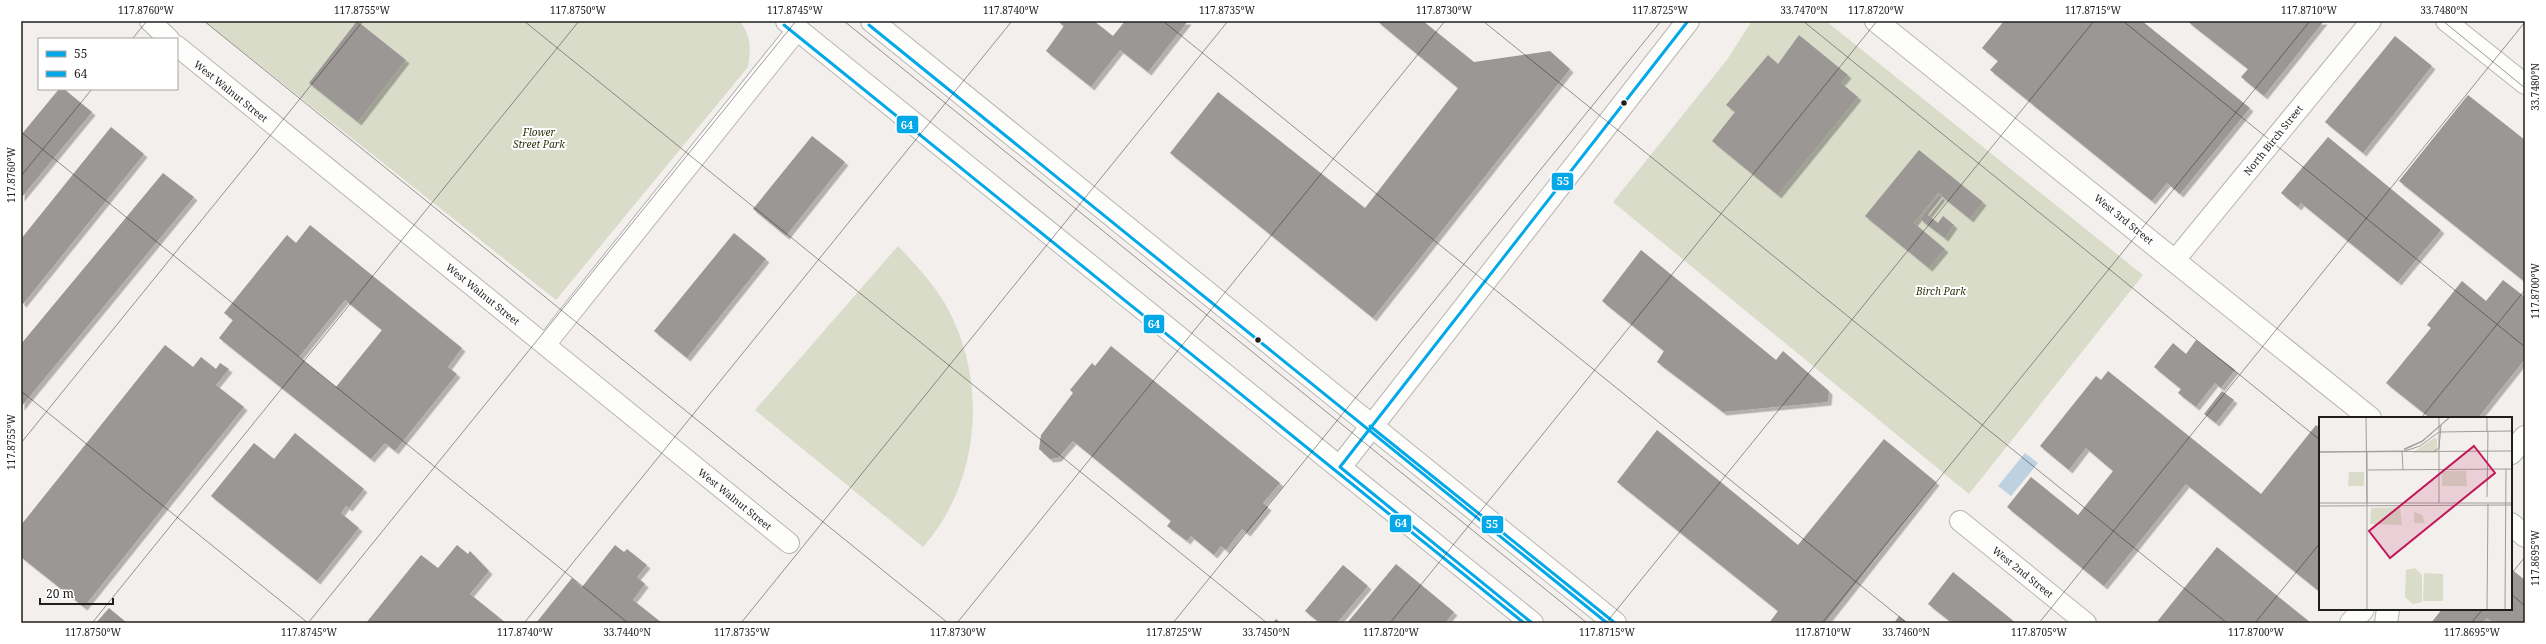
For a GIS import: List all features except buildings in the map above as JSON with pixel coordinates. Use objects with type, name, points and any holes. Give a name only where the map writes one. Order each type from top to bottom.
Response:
[{"type":"main road","points":[[872,21],[1615,623]]},
{"type":"main road","points":[[1340,467],[1370,426],[1688,21]]},
{"type":"main road","name":"West 3rd Street","points":[[1876,21],[2369,417]]},
{"type":"main road","points":[[792,25],[1532,623]]},
{"type":"main road","points":[[2512,452],[2525,437]]},
{"type":"main road","points":[[2512,525],[2525,536]]},
{"type":"main road","points":[[2352,623],[2362,610]]},
{"type":"main road","points":[[2386,623],[2388,610]]},
{"type":"street","points":[[150,21],[168,38]]},
{"type":"street","name":"North Birch Street","points":[[2175,260],[2371,21]]},
{"type":"street","points":[[2446,21],[2525,84]]},
{"type":"street","points":[[545,345],[792,25]]},
{"type":"street","name":"West Walnut Street","points":[[178,47],[789,543]]},
{"type":"street","name":"West 2nd Street","points":[[1960,521],[2086,623]]},
{"type":"green space","name":"Flower Street Park","points":[[204,21],[740,21],[748,37],[750,54],[748,67],[556,300]]},
{"type":"green space","name":"Birch Park","points":[[1752,21],[1826,21],[2143,275],[1969,494],[1613,202],[1726,61]]},
{"type":"green space","points":[[898,246],[917,266],[944,302],[958,332],[968,363],[972,396],[972,429],[967,461],[957,492],[942,521],[923,547],[755,410]]},
{"type":"water","points":[[2025,453],[2038,463],[2011,496],[1998,486]]},
{"type":"transit line","name":"55","points":[[1532,623],[1340,467],[1688,21]]},
{"type":"transit line","name":"64","points":[[784,25],[1524,623]]},
{"type":"transit line","name":"64","points":[[869,25],[1607,623]]},
{"type":"transit line","name":"55","points":[[1370,426],[1615,623]]}]
